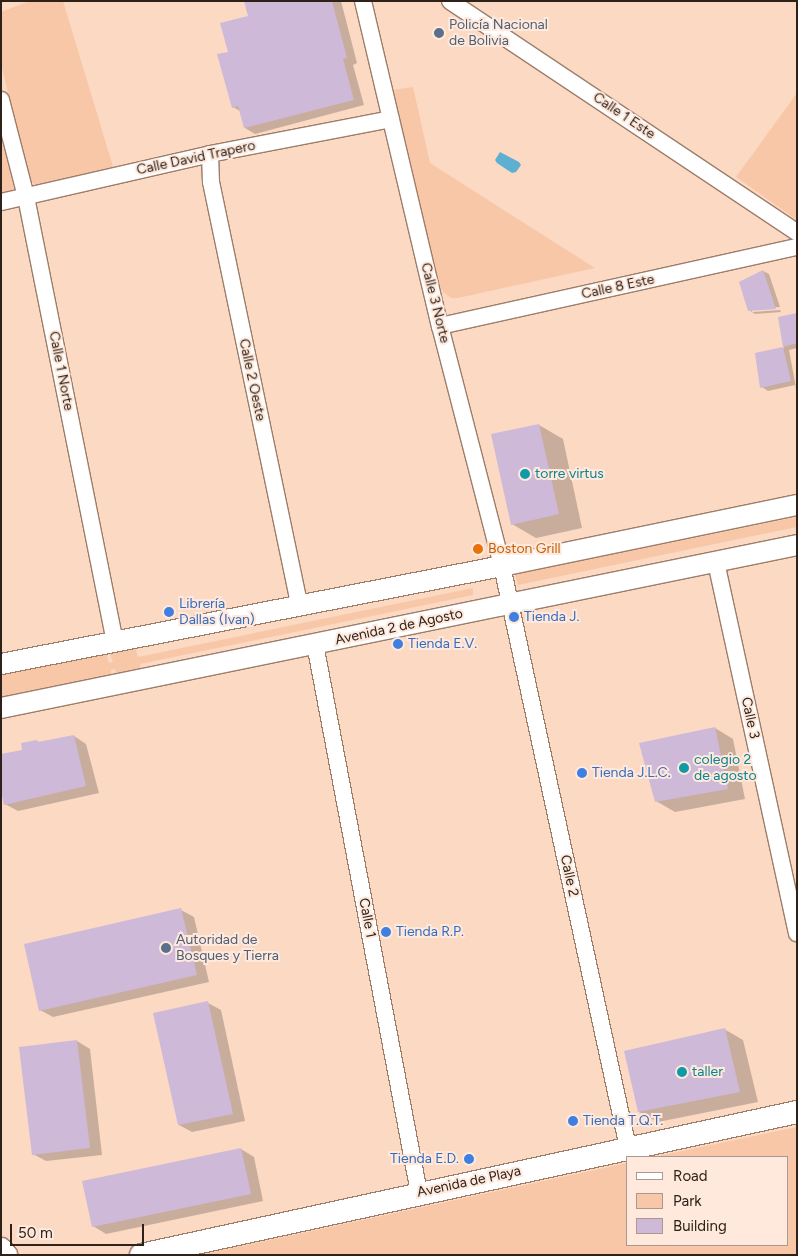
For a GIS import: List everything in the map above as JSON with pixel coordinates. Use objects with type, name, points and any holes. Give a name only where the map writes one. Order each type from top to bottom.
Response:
[{"type":"main road","name":"Avenida de Playa","points":[[141,1255],[797,1112]]},
{"type":"main road","points":[[1,1249],[6,1255]]},
{"type":"street","name":"Calle 3 Norte","points":[[363,1],[440,326],[502,566],[509,604]]},
{"type":"street","name":"Calle 1 Este","points":[[458,3],[797,232]]},
{"type":"street","name":"Calle 1 Norte","points":[[1,100],[26,197],[115,643]]},
{"type":"street","name":"Calle David Trapero","points":[[1,202],[210,154],[391,119]]},
{"type":"street","name":"Calle 2 Oeste","points":[[210,154],[211,182],[299,605]]},
{"type":"street","name":"Calle 8 Este","points":[[440,326],[797,247]]},
{"type":"street","points":[[1,664],[502,566],[797,505]]},
{"type":"street","name":"Avenida 2 de Agosto","points":[[1,708],[797,545]]},
{"type":"street","name":"Calle 3","points":[[716,562],[797,933]]},
{"type":"street","name":"Calle 2","points":[[509,604],[628,1148]]},
{"type":"street","name":"Calle 1","points":[[315,644],[419,1193]]},
{"type":"green space","points":[[30,1],[63,1],[114,170],[37,186],[29,180],[1,64],[1,12]]},
{"type":"green space","points":[[413,87],[430,163],[595,268],[458,298],[451,298],[443,292],[439,285],[393,90]]},
{"type":"green space","points":[[797,93],[797,220],[736,177]]},
{"type":"green space","points":[[1,138],[15,191],[1,194]]},
{"type":"green space","points":[[797,517],[797,527],[518,585],[515,574]]},
{"type":"green space","points":[[473,588],[473,595],[140,664],[141,669],[116,676],[115,669],[111,670],[112,677],[1,700],[1,674],[106,653],[109,663],[113,662],[110,654],[135,647],[138,657]]},
{"type":"green space","points":[[797,1127],[797,1255],[201,1255],[626,1163],[626,1246],[788,1246],[788,1156],[658,1156]]},
{"type":"water","points":[[500,152],[519,162],[521,165],[516,172],[512,173],[497,163],[495,160]]},
{"type":"building","points":[[244,1],[332,1],[347,58],[343,59],[354,100],[244,128],[238,106],[232,108],[217,54],[228,52],[220,23],[248,16]]},
{"type":"building","points":[[763,270],[776,309],[748,311],[739,282]]},
{"type":"building","points":[[797,313],[797,343],[783,347],[778,317]]},
{"type":"building","points":[[783,347],[791,381],[760,388],[755,353]]},
{"type":"building","name":"torre virtus","points":[[539,424],[559,514],[511,525],[491,434]]},
{"type":"building","name":"colegio 2 de agosto","points":[[715,727],[728,789],[655,802],[639,743]]},
{"type":"building","points":[[74,735],[86,786],[4,805],[1,791],[1,754],[22,750],[21,743],[37,740],[38,742]]},
{"type":"building","points":[[181,908],[197,975],[39,1011],[24,944]]},
{"type":"building","points":[[208,1001],[233,1114],[178,1125],[153,1013]]},
{"type":"building","name":"taller","points":[[725,1028],[740,1092],[638,1112],[624,1051]]},
{"type":"building","points":[[77,1040],[90,1148],[32,1155],[19,1047]]},
{"type":"building","points":[[241,1148],[251,1194],[92,1227],[82,1181]]},
{"type":"place","name":"Policía Nacional de Bolivia","points":[[439,33]]},
{"type":"place","name":"torre virtus","points":[[525,474]]},
{"type":"place","name":"Boston Grill","points":[[478,549]]},
{"type":"place","name":"Librería Dallas (Ivan)","points":[[169,612]]},
{"type":"place","name":"Tienda J.","points":[[514,617]]},
{"type":"place","name":"Tienda E.V.","points":[[398,644]]},
{"type":"place","name":"colegio 2 de agosto","points":[[684,768]]},
{"type":"place","name":"Tienda J.L.C.","points":[[582,773]]},
{"type":"place","name":"Tienda R.P.","points":[[386,932]]},
{"type":"place","name":"Autoridad de Bosques y Tierra","points":[[166,948]]},
{"type":"place","name":"taller","points":[[682,1072]]},
{"type":"place","name":"Tienda T.Q.T.","points":[[573,1121]]},
{"type":"place","name":"Tienda E.D.","points":[[469,1159]]}]
